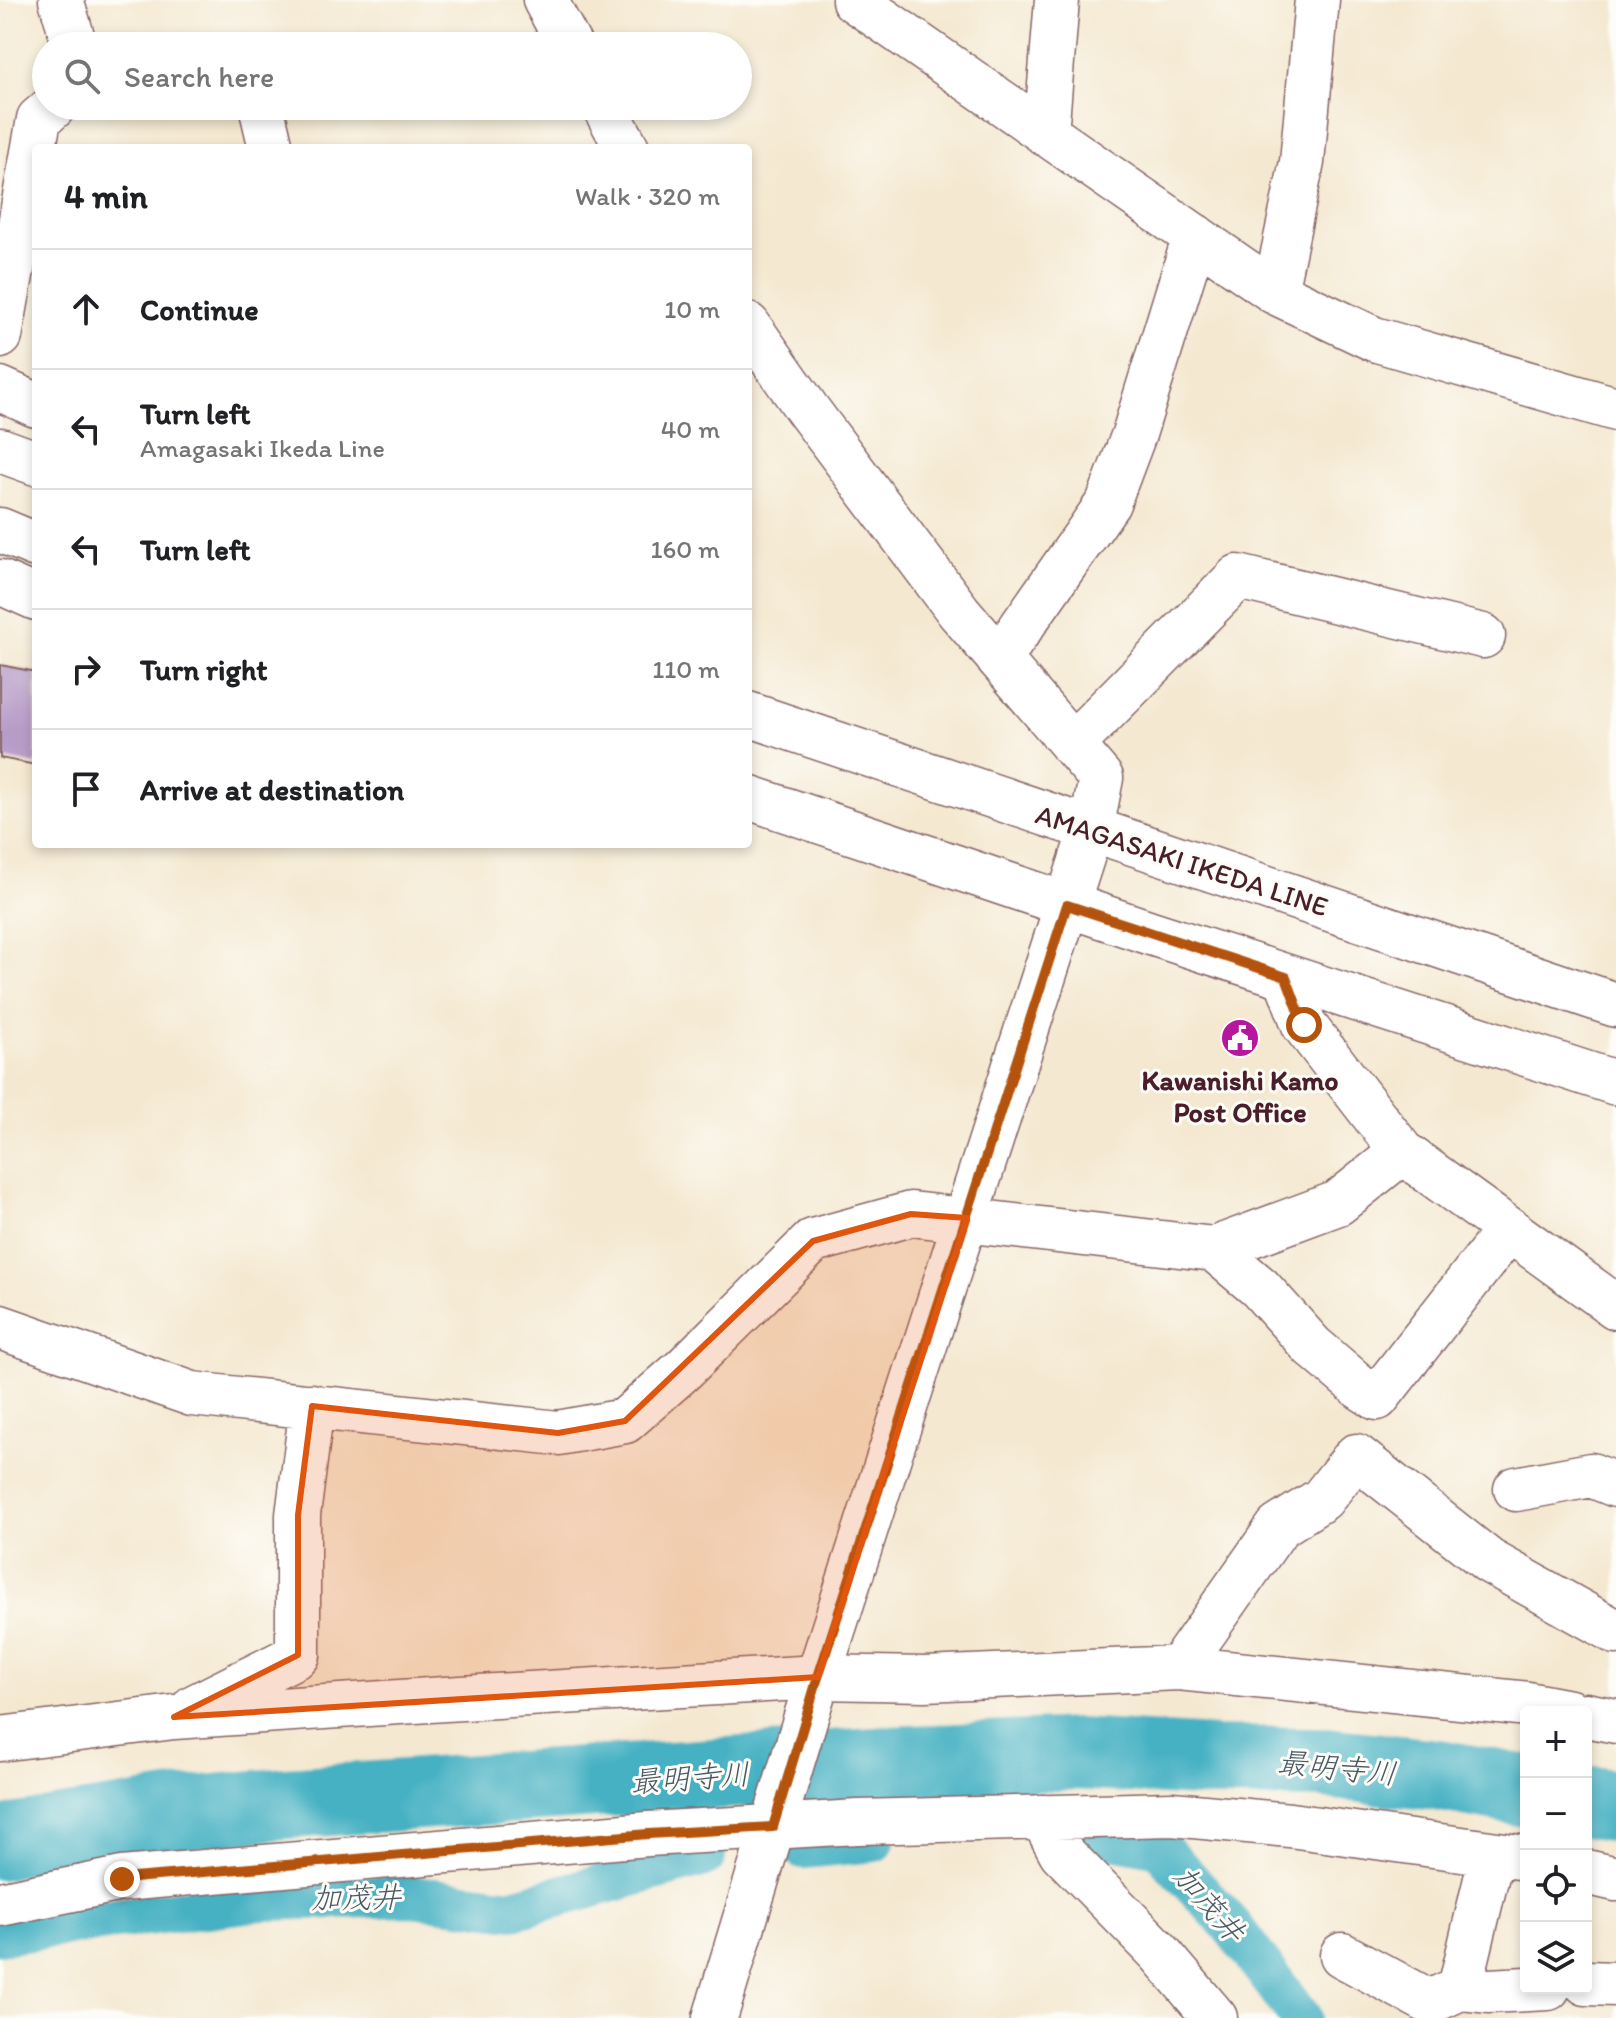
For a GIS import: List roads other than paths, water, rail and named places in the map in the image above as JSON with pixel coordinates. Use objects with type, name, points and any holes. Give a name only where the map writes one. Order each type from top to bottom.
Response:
[{"type":"street","points":[[61,0],[71,32]]},
{"type":"street","points":[[545,0],[562,32]]},
{"type":"street","points":[[854,0],[1275,292],[1374,339],[1616,409]]},
{"type":"street","points":[[1046,134],[1057,0]]},
{"type":"street","points":[[1275,292],[1302,162],[1317,0]]},
{"type":"street","points":[[35,144],[39,120]]},
{"type":"street","points":[[612,120],[625,144]]},
{"type":"street","points":[[0,336],[32,158]]},
{"type":"street","points":[[999,659],[1108,503],[1134,434],[1195,236]]},
{"type":"street","points":[[715,2018],[815,1688],[1091,830],[1101,778],[940,587],[752,331]]},
{"type":"street","points":[[0,389],[32,403]]},
{"type":"street","points":[[0,450],[32,462]]},
{"type":"street","points":[[0,530],[32,543]]},
{"type":"street","points":[[1072,745],[1238,577],[1483,636]]},
{"type":"street","points":[[0,582],[32,596]]},
{"type":"street","name":"AMAGASAKI IKEDA LINE","points":[[752,715],[1616,1005]]},
{"type":"street","points":[[752,798],[1067,905],[1616,1083]]},
{"type":"street","points":[[1286,977],[1304,1025],[1402,1152],[1616,1307]]},
{"type":"street","points":[[0,1327],[192,1394],[558,1433],[625,1421],[684,1369],[813,1241],[911,1214],[967,1218],[1214,1249],[1338,1203],[1402,1152]]},
{"type":"street","points":[[1214,1249],[1260,1288],[1312,1346],[1377,1398],[1509,1229]]},
{"type":"street","points":[[174,1717],[298,1655],[298,1515],[312,1406]]},
{"type":"street","points":[[1179,1668],[1278,1527],[1322,1499],[1356,1456],[1489,1561],[1616,1632]]},
{"type":"street","points":[[1516,1489],[1591,1475],[1616,1485]]},
{"type":"street","points":[[0,1739],[174,1717],[1179,1668],[1538,1706]]},
{"type":"street","points":[[1592,1716],[1616,1721]]},
{"type":"street","points":[[0,1904],[122,1879],[775,1820],[1172,1814],[1290,1825],[1509,1856],[1460,1988]]},
{"type":"street","points":[[1042,1817],[1061,1852],[1159,1952],[1215,2018]]},
{"type":"street","points":[[1592,1873],[1616,1879]]},
{"type":"street","points":[[1342,1955],[1430,2002],[1460,1988],[1520,1989]]},
{"type":"street","points":[[1592,1983],[1616,1984]]},
{"type":"waterway","name":"最明寺川","points":[[0,1844],[175,1814],[286,1803],[889,1762],[1078,1754],[1215,1762],[1325,1763],[1438,1775],[1520,1790]]},
{"type":"waterway","name":"最明寺川","points":[[1592,1802],[1616,1806]]},
{"type":"waterway","name":"加茂井","points":[[1089,1837],[1107,1837],[1159,1847],[1231,1925],[1301,2018]]},
{"type":"waterway","name":"加茂井","points":[[803,1848],[874,1841]]},
{"type":"waterway","name":"加茂井","points":[[0,1934],[262,1900],[411,1896],[513,1909],[705,1856]]},
{"type":"place","name":"Kawanishi Kamo Post Office","points":[[1240,1038]]}]
